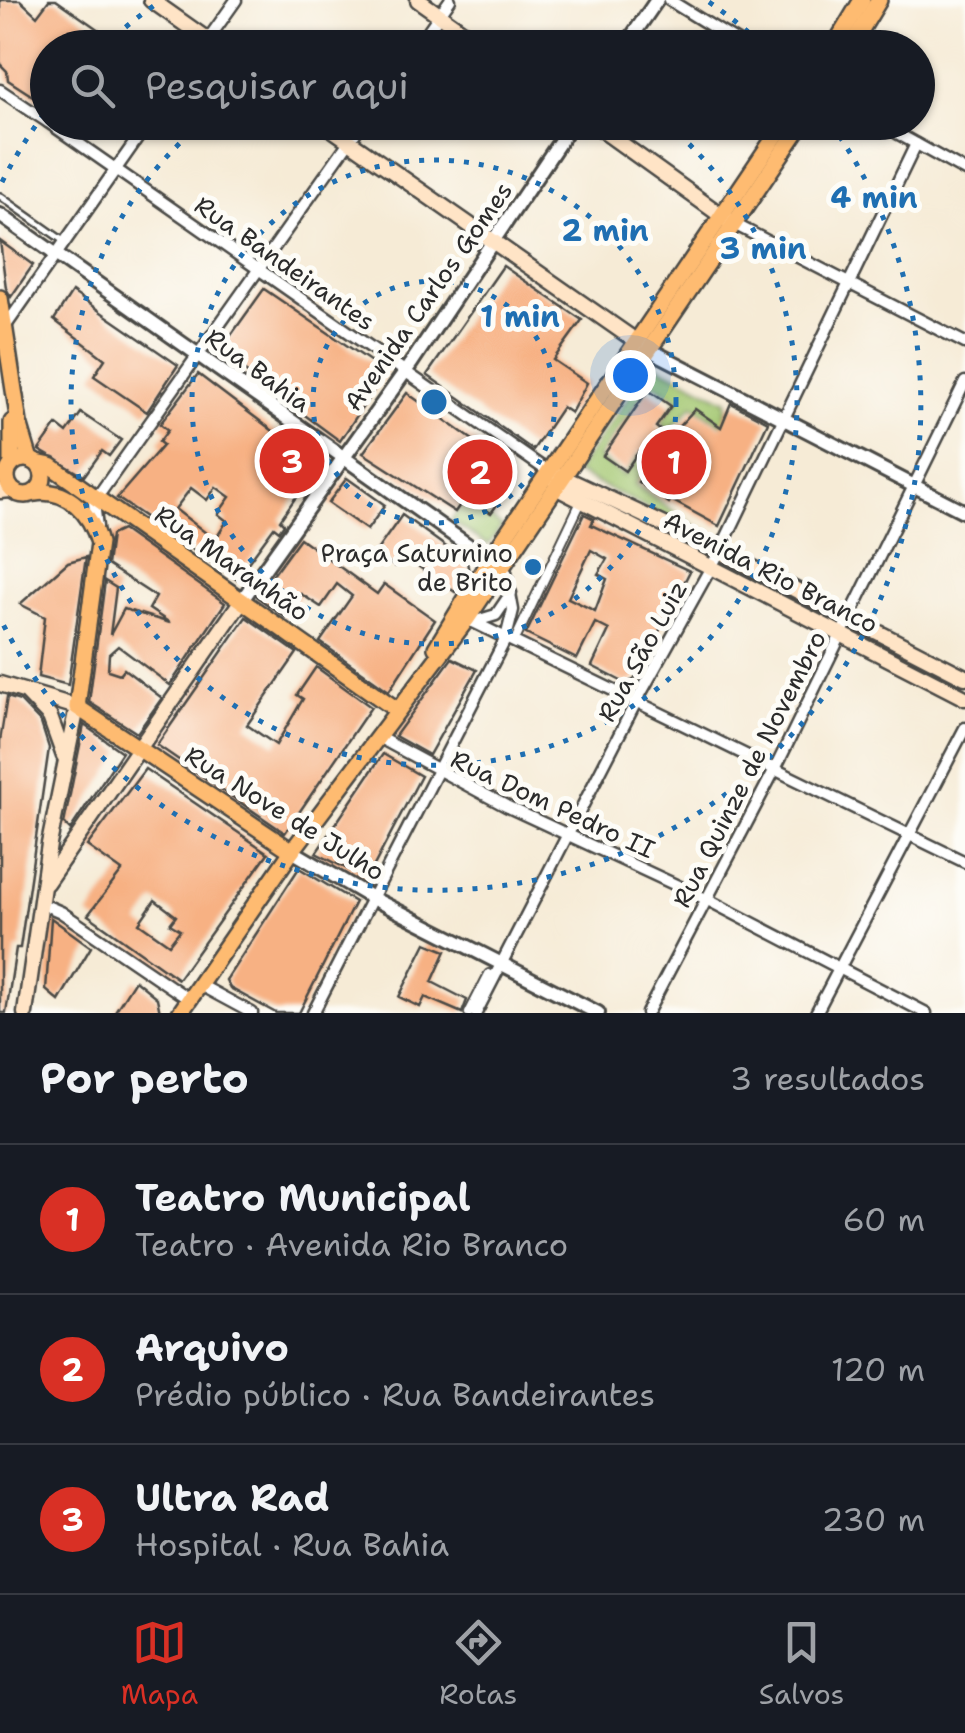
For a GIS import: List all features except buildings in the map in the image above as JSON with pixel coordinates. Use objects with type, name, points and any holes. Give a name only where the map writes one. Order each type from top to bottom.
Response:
[{"type":"main road","points":[[151,0],[190,30]]},
{"type":"main road","points":[[418,0],[460,30]]},
{"type":"main road","points":[[844,30],[862,0]]},
{"type":"main road","points":[[861,30],[879,0]]},
{"type":"main road","points":[[346,140],[493,246],[643,346]]},
{"type":"main road","points":[[617,140],[730,221]]},
{"type":"main road","points":[[730,221],[775,140]]},
{"type":"main road","points":[[185,1006],[428,666],[476,582],[494,564],[790,140]]},
{"type":"main road","points":[[0,301],[13,426],[6,491],[18,495],[51,492],[67,499],[84,511],[99,542],[77,707],[41,896],[25,1013]]},
{"type":"main road","points":[[2,333],[19,423],[43,475],[35,493]]},
{"type":"main road","points":[[7,469],[34,462]]},
{"type":"main road","name":"Rua Maranhão","points":[[34,462],[50,466],[397,710]]},
{"type":"main road","name":"Avenida Rio Branco","points":[[555,477],[720,551],[965,677]]},
{"type":"main road","name":"Avenida Rio Branco","points":[[555,477],[563,491],[965,698]]},
{"type":"main road","points":[[99,542],[114,523],[132,524]]},
{"type":"main road","points":[[428,666],[472,615],[494,564]]},
{"type":"main road","name":"Avenida Carlos Gomes","points":[[41,896],[242,600]]},
{"type":"main road","points":[[7,685],[36,700],[50,717],[65,768]]},
{"type":"main road","name":"Rua Nove de Julho","points":[[7,685],[77,707],[292,852]]},
{"type":"main road","points":[[56,810],[61,837],[67,842],[78,838]]},
{"type":"street","points":[[219,30],[236,0]]},
{"type":"street","points":[[429,30],[450,0]]},
{"type":"street","points":[[636,30],[657,0]]},
{"type":"street","points":[[669,0],[718,30]]},
{"type":"street","name":"Rua Bandeirantes","points":[[0,90],[30,110]]},
{"type":"street","name":"Rua Bandeirantes","points":[[73,140],[555,477]]},
{"type":"street","points":[[2,333],[137,140]]},
{"type":"street","name":"Avenida Carlos Gomes","points":[[242,600],[493,246],[561,140]]},
{"type":"street","points":[[909,140],[965,170]]},
{"type":"street","points":[[99,542],[96,498],[349,142]]},
{"type":"street","name":"Rua São Luiz","points":[[472,1013],[637,700],[712,567],[916,144]]},
{"type":"street","name":"Rua Bahia","points":[[0,215],[60,248],[198,355],[494,564]]},
{"type":"street","points":[[730,221],[965,343]]},
{"type":"street","points":[[0,301],[9,310],[21,304]]},
{"type":"street","points":[[643,346],[965,512]]},
{"type":"street","name":"Rua Quinze de Novembro","points":[[648,1013],[775,769],[965,382]]},
{"type":"street","points":[[313,1013],[436,770],[579,506]]},
{"type":"street","points":[[494,564],[506,572],[512,592],[508,636]]},
{"type":"street","points":[[472,615],[476,582]]},
{"type":"street","points":[[486,620],[502,610],[512,592]]},
{"type":"street","points":[[472,615],[508,636]]},
{"type":"street","points":[[472,615],[965,862]]},
{"type":"street","points":[[472,615],[486,620]]},
{"type":"street","points":[[816,1013],[965,728]]},
{"type":"street","name":"Rua Dom Pedro II","points":[[378,737],[436,770],[706,898],[926,1013]]},
{"type":"street","name":"Rua Nove de Julho","points":[[292,852],[372,898],[598,1013]]},
{"type":"street","points":[[41,896],[185,1006]]},
{"type":"street","points":[[472,1013],[489,974]]},
{"type":"street","points":[[200,985],[252,1013]]},
{"type":"lane","points":[[0,196],[60,248]]},
{"type":"green space","points":[[653,363],[727,401],[724,425],[693,405],[670,430],[661,424],[678,399],[651,382],[598,458],[624,476],[639,456],[649,463],[635,484],[714,540],[575,473]]},
{"type":"green space","points":[[465,500],[502,526],[488,545],[451,521]]},
{"type":"place","name":"Ultra Rad","points":[[292,461]]},
{"type":"place","name":"Teatro Municipal","points":[[674,462]]},
{"type":"place","name":"Arquivo","points":[[480,472]]},
{"type":"place","name":"Praça Saturnino de Brito","points":[[533,567]]}]
